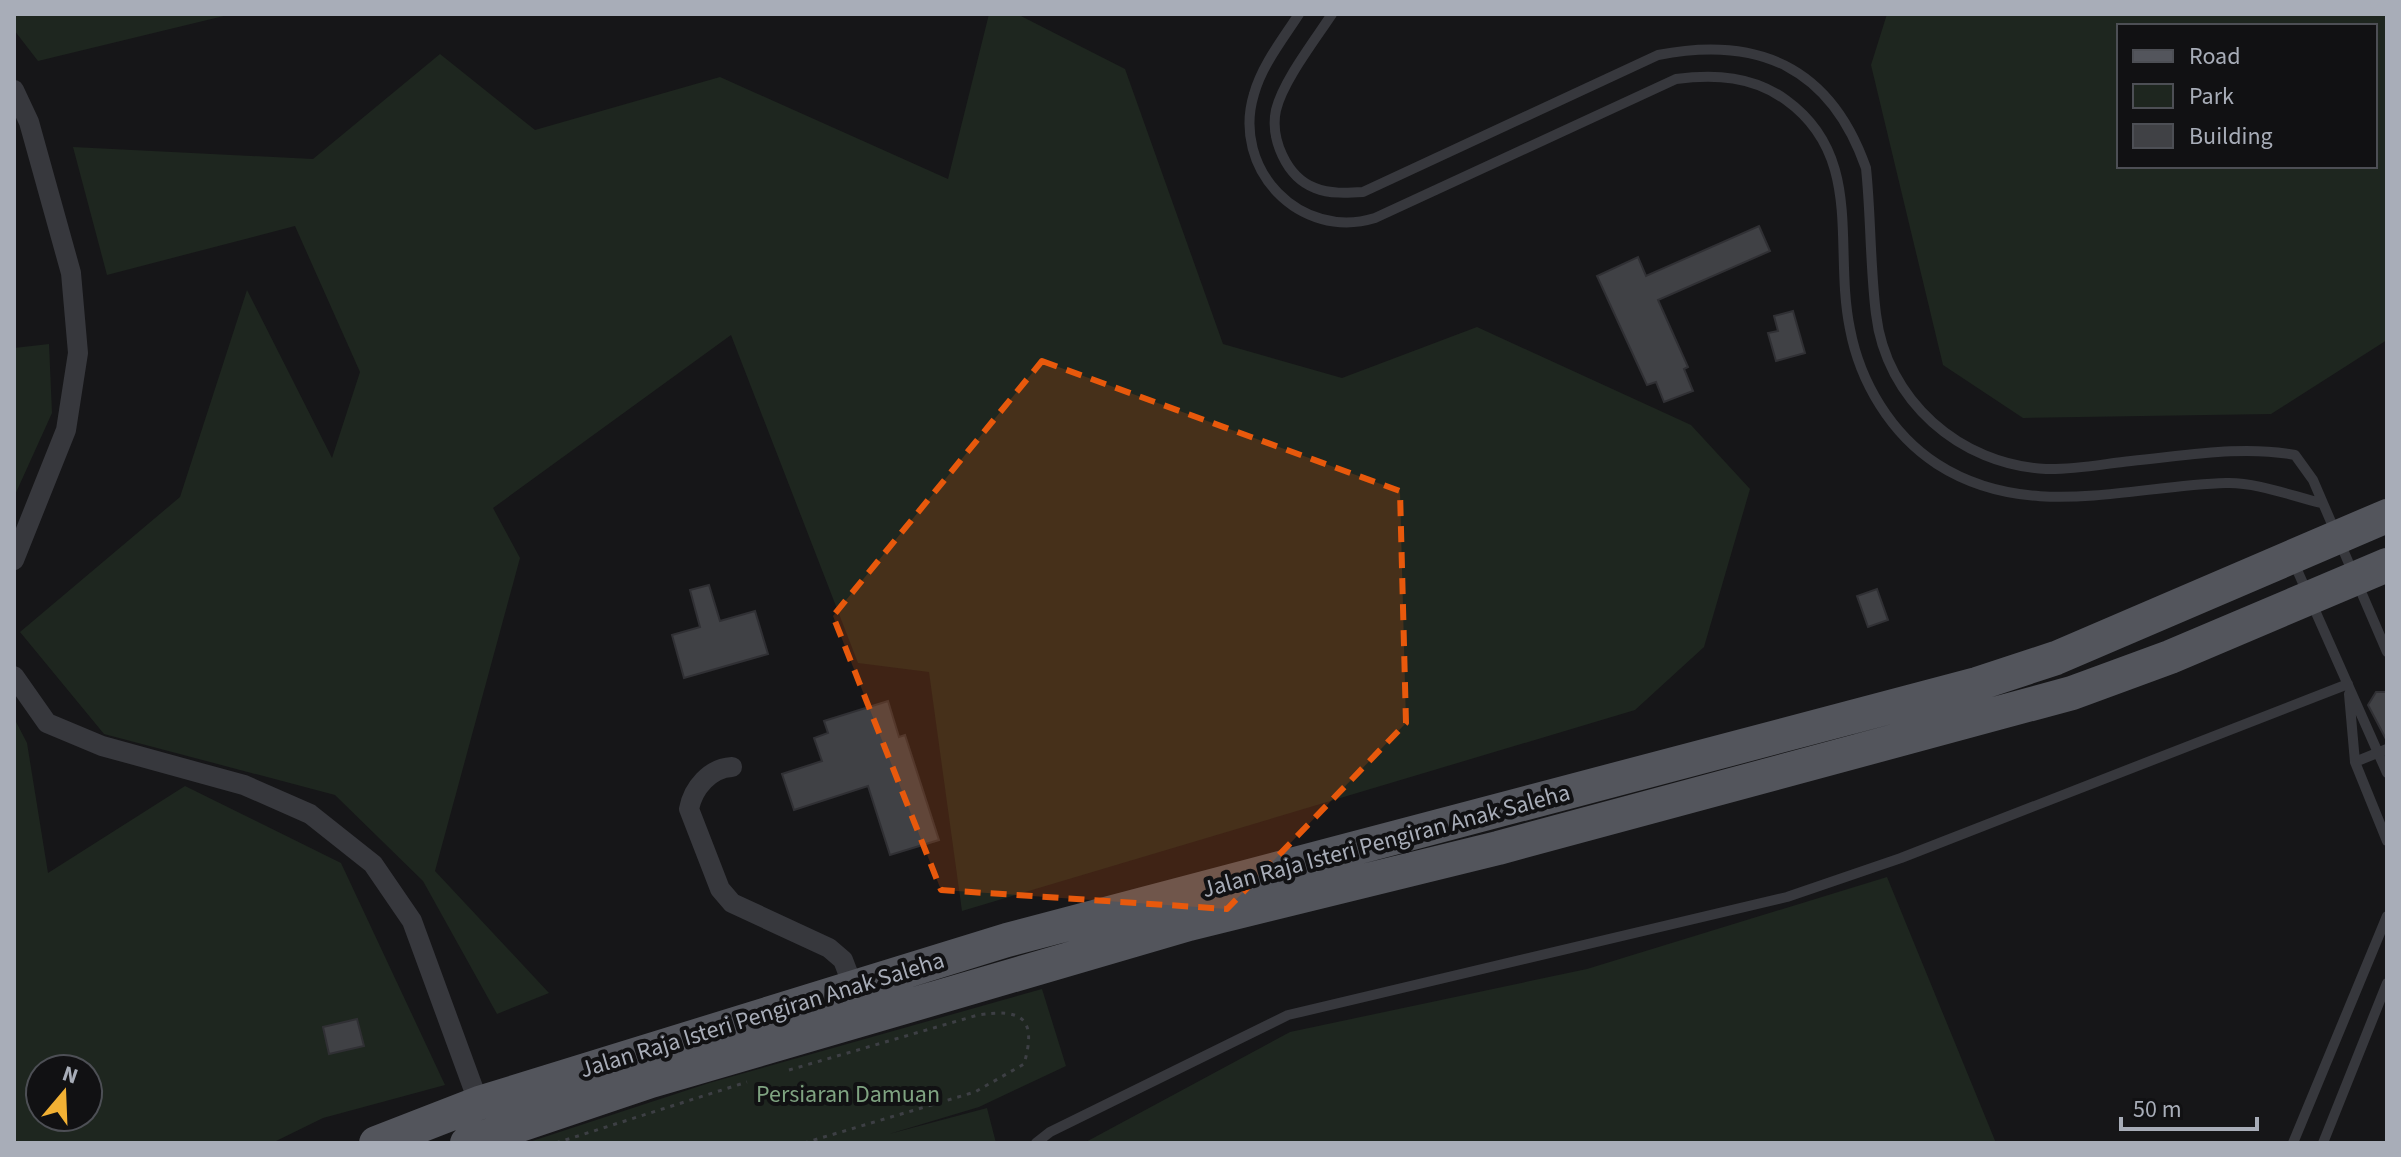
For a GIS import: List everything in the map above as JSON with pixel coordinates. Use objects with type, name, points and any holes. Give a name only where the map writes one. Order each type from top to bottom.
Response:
[{"type":"main road","name":"Jalan Raja Isteri Pengiran Anak Saleha","points":[[376,1143],[479,1103],[853,985],[1023,936],[1977,684],[2056,658],[2337,539],[2384,533]]},
{"type":"main road","name":"Jalan Raja Isteri Pengiran Anak Saleha","points":[[479,1138],[865,1018],[1189,924],[1498,848],[2072,693],[2170,657],[2355,579],[2384,533]]},
{"type":"street","points":[[14,90],[29,122],[71,273],[78,353],[66,430],[14,560]]},
{"type":"street","points":[[14,676],[47,723],[102,746],[244,785],[310,814],[373,864],[412,921],[479,1103],[479,1138]]},
{"type":"street","points":[[732,767],[724,767],[698,784],[689,809],[720,889],[748,913],[829,948],[843,960],[865,1018]]},
{"type":"lane","points":[[1299,14],[1263,72],[1253,95],[1249,121],[1259,169],[1282,199],[1311,216],[1355,224],[1375,218],[1676,79],[1723,76],[1750,82],[1774,91],[1804,113],[1832,154],[1838,179],[1849,328],[1862,372],[1891,421],[1936,463],[1986,489],[2037,498],[2230,482],[2321,503]]},
{"type":"lane","points":[[1332,14],[1276,110],[1277,139],[1289,167],[1312,187],[1343,193],[1363,192],[1658,55],[1682,50],[1731,49],[1756,54],[1795,71],[1835,102],[1849,124],[1866,168],[1876,315],[1882,344],[1899,383],[1941,430],[1987,458],[2048,469],[2224,453],[2295,455],[2305,465],[2387,652]]},
{"type":"lane","points":[[2292,558],[2348,684],[2382,750],[2387,773]]},
{"type":"lane","points":[[2348,684],[2355,762],[2387,841]]},
{"type":"lane","points":[[1036,1143],[1050,1132],[1288,1015],[1787,897],[1901,858],[2348,684]]},
{"type":"lane","points":[[2355,762],[2382,750]]},
{"type":"lane","points":[[2293,1143],[2387,916]]},
{"type":"lane","points":[[2323,1143],[2387,983]]},
{"type":"path","points":[[784,1071],[1007,1010],[1026,1022],[1032,1037],[1024,1064],[975,1092],[804,1143]]},
{"type":"path","points":[[556,1143],[756,1079]]},
{"type":"highlighted area","points":[[1042,361],[1400,491],[1406,723],[1227,909],[941,890],[833,616]]},
{"type":"green space","points":[[14,14],[232,14],[38,61],[14,30]]},
{"type":"green space","points":[[989,14],[1017,14],[1125,69],[1223,344],[1342,378],[1477,327],[1691,425],[1750,489],[1704,647],[1635,710],[962,911],[929,672],[858,663],[731,335],[493,508],[520,558],[435,871],[549,993],[497,1014],[423,881],[335,795],[104,734],[20,632],[180,497],[247,290],[332,458],[360,372],[295,226],[107,275],[73,147],[313,159],[440,54],[535,130],[720,77],[948,179]]},
{"type":"green space","points":[[1887,14],[2387,14],[2387,340],[2271,414],[2023,418],[1943,365],[1871,65]]},
{"type":"green space","points":[[49,344],[52,413],[14,497],[14,348]]},
{"type":"green space","points":[[14,718],[27,743],[48,873],[185,786],[341,863],[445,1085],[323,1118],[272,1143],[14,1143]]},
{"type":"green space","points":[[1887,877],[1996,1143],[1084,1143],[1290,1032],[1587,969]]},
{"type":"green space","name":"Persiaran Damuan","points":[[1042,989],[1066,1066],[979,1107],[889,1134],[987,1108],[996,1143],[526,1143],[709,1083]]},
{"type":"building","points":[[1759,226],[1770,251],[1658,300],[1688,367],[1684,369],[1693,391],[1664,402],[1656,382],[1647,385],[1597,276],[1638,257],[1646,276]]},
{"type":"building","points":[[1793,311],[1805,353],[1776,361],[1768,333],[1778,331],[1774,316]]},
{"type":"building","points":[[709,585],[720,621],[755,611],[768,654],[684,678],[672,635],[700,627],[690,590]]},
{"type":"building","points":[[1877,589],[1888,620],[1868,627],[1857,596]]},
{"type":"building","points":[[2376,692],[2387,692],[2387,741],[2368,705]]},
{"type":"building","points":[[888,701],[899,737],[905,735],[939,840],[890,855],[868,786],[794,810],[782,774],[822,761],[814,738],[828,733],[824,721]]},
{"type":"building","points":[[357,1019],[364,1046],[329,1054],[323,1027]]}]
